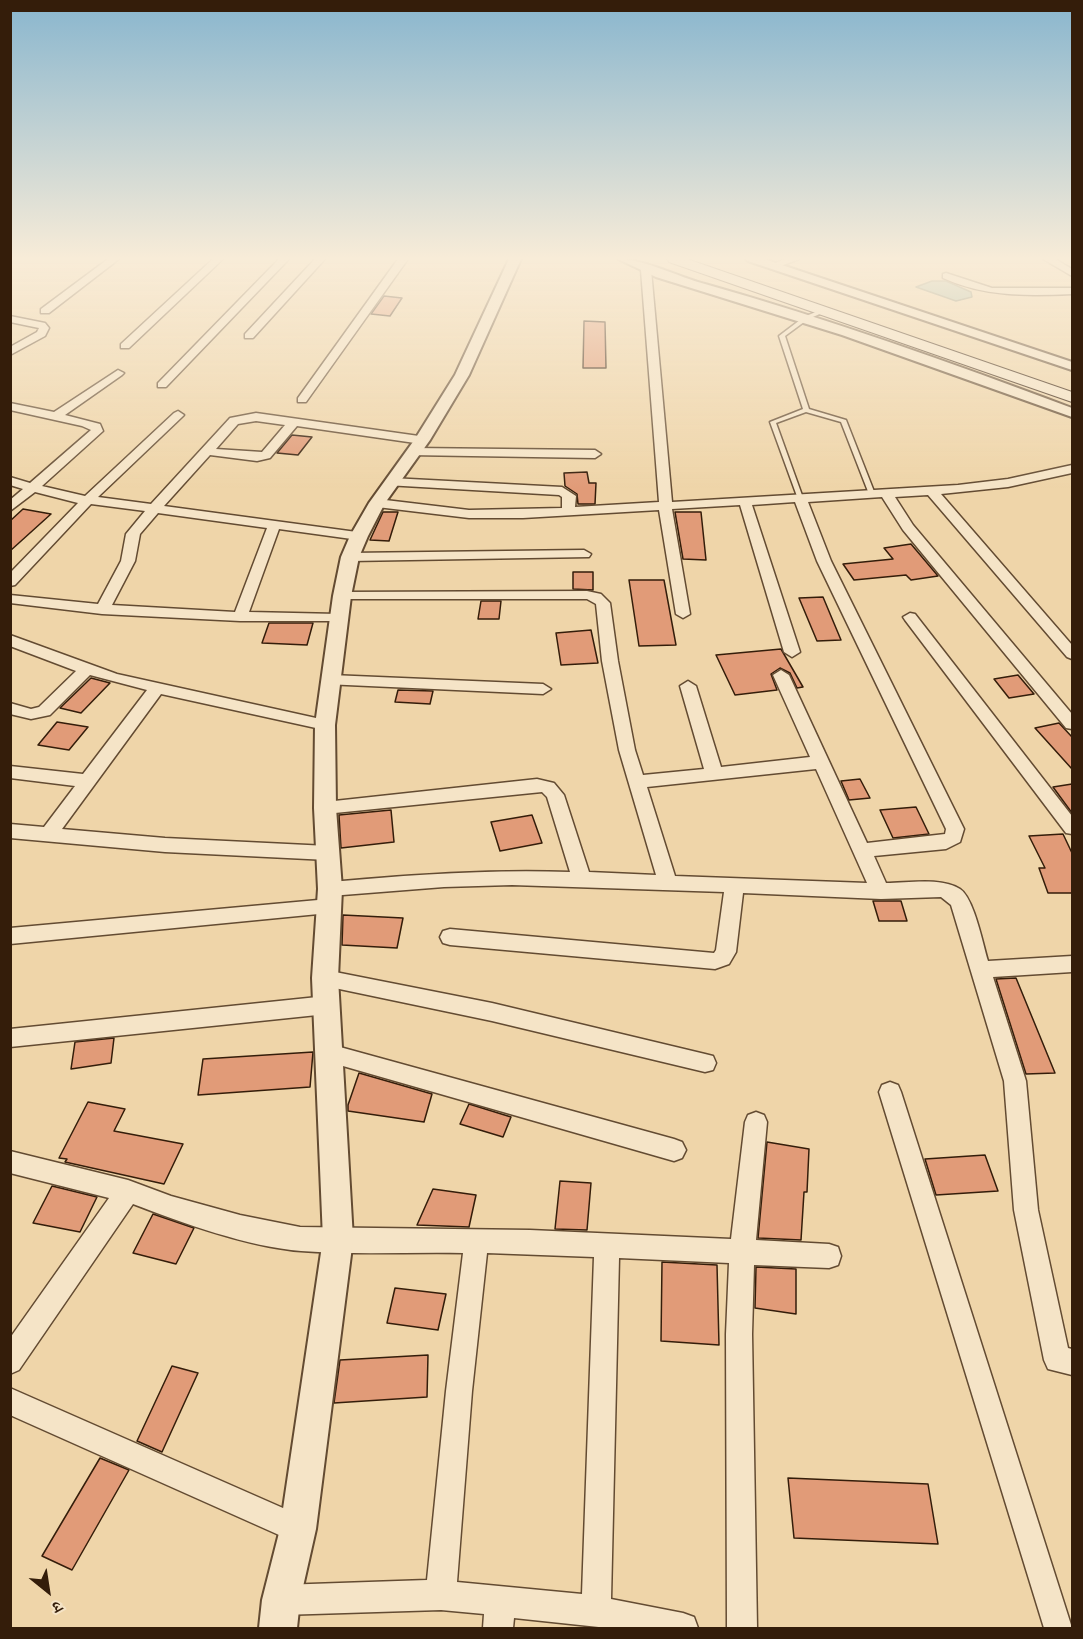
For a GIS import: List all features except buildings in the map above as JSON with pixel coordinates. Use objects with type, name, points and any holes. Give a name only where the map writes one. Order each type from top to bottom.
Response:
[{"type":"main road","points":[[897,335],[1072,397]]},
{"type":"main road","points":[[942,335],[1072,380]]},
{"type":"street","points":[[10,352],[38,335]]},
{"type":"street","points":[[125,346],[136,335]]},
{"type":"street","points":[[162,385],[210,335]]},
{"type":"street","points":[[302,400],[348,335]]},
{"type":"street","points":[[480,335],[462,375],[377,503],[355,546],[340,607],[325,725],[325,808],[329,898],[325,978],[338,1239],[297,1529],[279,1614],[441,1595],[499,1615],[596,1611],[683,1629]]},
{"type":"street","points":[[650,335],[667,525],[683,615]]},
{"type":"street","points":[[855,335],[1072,413]]},
{"type":"street","points":[[981,335],[1072,366]]},
{"type":"street","points":[[56,416],[118,373]]},
{"type":"street","points":[[10,406],[96,427],[97,431],[10,507]]},
{"type":"street","points":[[10,582],[88,500],[178,415]]},
{"type":"street","points":[[102,610],[128,561],[133,534],[229,425],[240,419],[256,417],[294,422],[417,446],[595,454]]},
{"type":"street","points":[[205,451],[257,457],[266,455],[294,422]]},
{"type":"street","points":[[377,503],[469,514],[568,512],[932,491],[1008,483],[1072,469]]},
{"type":"street","points":[[10,481],[88,500],[274,526],[355,546],[584,554]]},
{"type":"street","points":[[392,482],[562,491],[569,496],[568,512]]},
{"type":"street","points":[[932,491],[1072,654]]},
{"type":"street","points":[[879,494],[1072,724]]},
{"type":"street","points":[[800,498],[824,561],[955,829],[954,837],[946,842],[862,850]]},
{"type":"street","points":[[745,502],[792,652]]},
{"type":"street","points":[[240,617],[274,526]]},
{"type":"street","points":[[10,599],[102,610],[240,617],[340,607],[587,595],[597,597],[603,603],[619,713],[636,782],[668,883]]},
{"type":"street","points":[[910,617],[1072,828]]},
{"type":"street","points":[[10,640],[86,670],[156,689],[325,725]]},
{"type":"street","points":[[10,708],[32,714],[44,711],[86,670]]},
{"type":"street","points":[[781,675],[881,891]]},
{"type":"street","points":[[331,680],[543,689]]},
{"type":"street","points":[[688,686],[714,774]]},
{"type":"street","points":[[48,835],[156,689]]},
{"type":"street","points":[[636,782],[822,762]]},
{"type":"street","points":[[10,772],[88,781]]},
{"type":"street","points":[[325,808],[537,785],[548,787],[555,795],[582,881]]},
{"type":"street","points":[[10,831],[165,845],[328,853]]},
{"type":"street","points":[[10,936],[329,898],[447,879],[513,878],[734,887],[881,891],[941,890],[953,894],[960,902],[1015,1081],[1026,1210],[1057,1360],[1072,1362]]},
{"type":"street","points":[[450,937],[715,961],[722,958],[726,952],[734,887]]},
{"type":"street","points":[[982,970],[1072,964]]},
{"type":"street","points":[[325,978],[492,1012],[705,1062]]},
{"type":"street","points":[[10,1038],[327,1005]]},
{"type":"street","points":[[329,1053],[674,1149]]},
{"type":"street","points":[[890,1092],[1059,1629]]},
{"type":"street","points":[[742,1629],[739,1334],[742,1254],[756,1122]]},
{"type":"street","points":[[10,1162],[128,1191],[171,1207],[268,1234],[300,1239],[607,1245],[742,1254],[829,1256]]},
{"type":"street","points":[[10,1361],[128,1191]]},
{"type":"street","points":[[441,1595],[459,1390],[476,1243]]},
{"type":"street","points":[[596,1611],[607,1245]]},
{"type":"street","points":[[10,1401],[297,1529]]},
{"type":"lane","points":[[783,335],[806,410]]},
{"type":"lane","points":[[800,498],[773,422],[806,410],[844,421],[879,494]]}]
